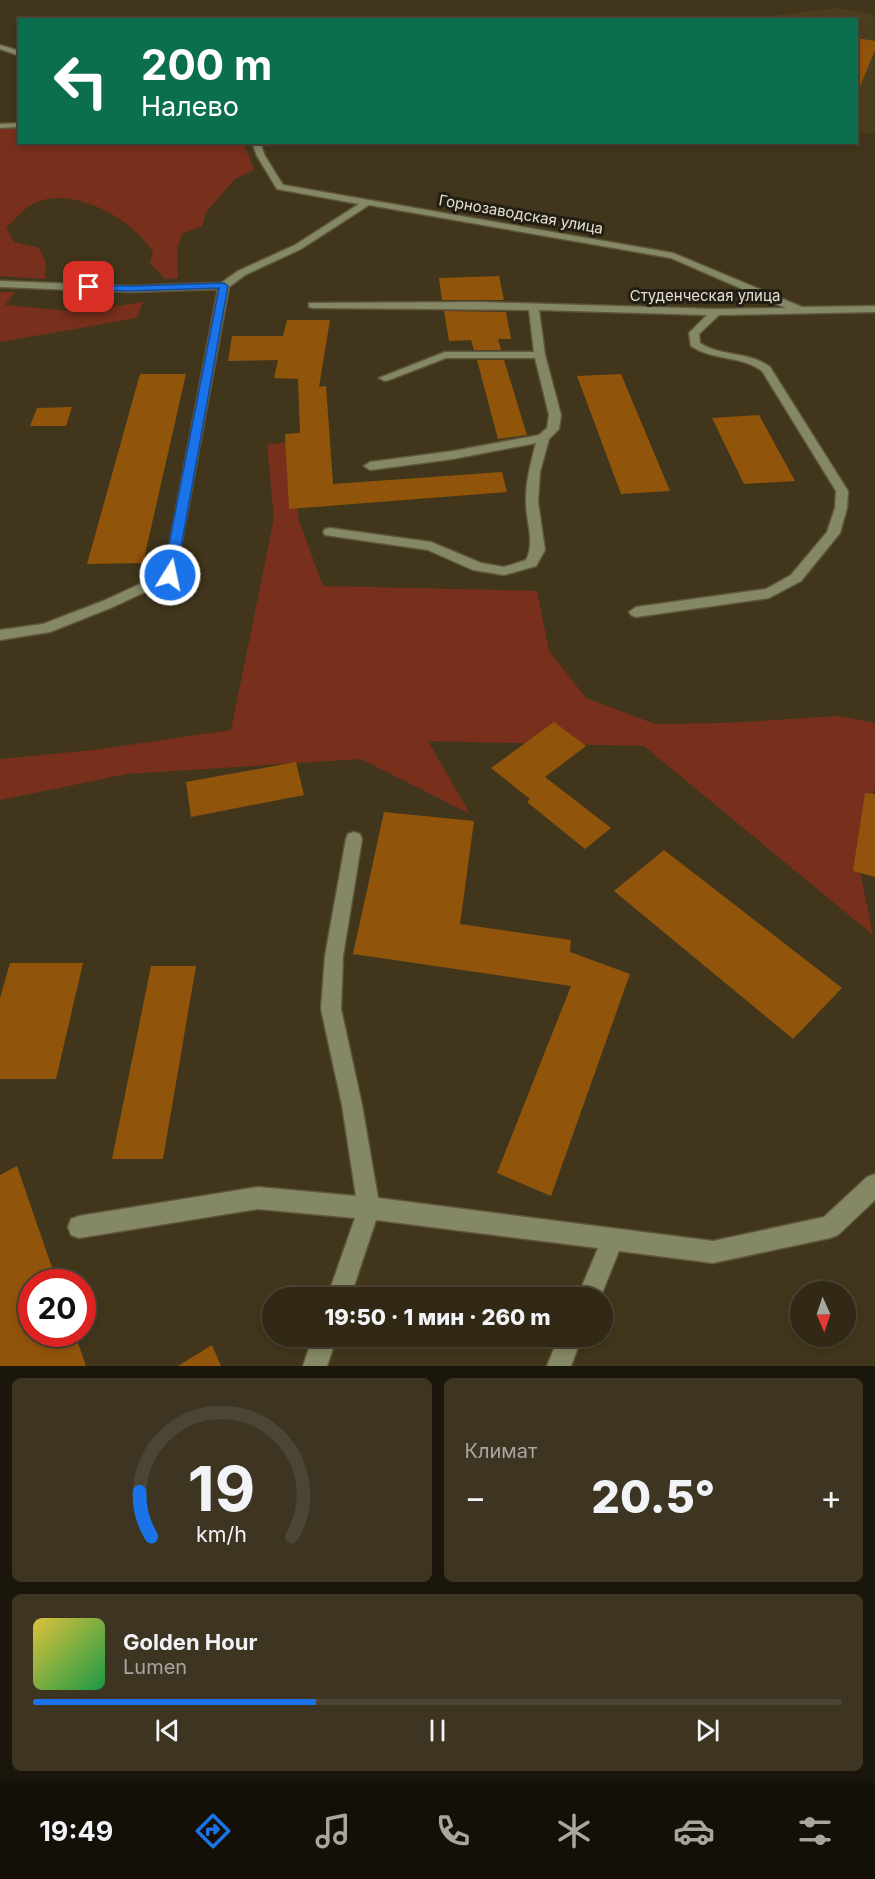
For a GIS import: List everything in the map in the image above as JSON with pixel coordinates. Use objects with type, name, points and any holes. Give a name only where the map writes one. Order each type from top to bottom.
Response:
[{"type":"street","points":[[0,47],[18,53]]},
{"type":"street","points":[[0,126],[18,125]]},
{"type":"street","name":"Горнозаводская улица","points":[[257,144],[261,156],[280,187],[673,256],[798,309]]},
{"type":"street","points":[[0,635],[45,630],[170,575],[224,286],[235,275],[251,266],[297,248],[343,215],[369,202]]},
{"type":"street","points":[[0,284],[130,289],[224,286]]},
{"type":"street","name":"Студенческая улица","points":[[313,305],[480,305],[716,312],[875,309]]},
{"type":"street","points":[[370,466],[453,455],[543,438],[553,429],[555,415],[540,355],[534,308]]},
{"type":"street","points":[[636,612],[769,592],[796,578],[832,533],[841,508],[842,491],[765,369],[758,363],[739,357],[707,352],[695,344],[694,333],[716,312]]},
{"type":"street","points":[[386,378],[445,355],[540,355]]},
{"type":"street","points":[[330,532],[431,546],[478,567],[504,571],[531,563],[538,550],[532,502],[534,472],[543,438]]},
{"type":"street","points":[[342,1287],[369,1208],[352,1105],[331,1009],[334,956],[354,839]]},
{"type":"street","points":[[79,1227],[258,1197],[369,1208],[712,1252],[830,1227],[875,1185]]},
{"type":"street","points":[[593,1287],[613,1240]]},
{"type":"street","points":[[315,1366],[321,1347]]},
{"type":"street","points":[[559,1366],[567,1347]]},
{"type":"shaded area","points":[[837,8],[875,15],[875,133],[858,134],[858,18],[753,18]]},
{"type":"shaded area","points":[[18,126],[18,144],[244,144],[254,170],[235,179],[206,212],[202,226],[182,234],[177,249],[178,278],[165,279],[150,263],[153,252],[144,240],[118,218],[87,203],[54,198],[29,206],[6,228],[14,242],[39,248],[46,263],[45,279],[0,276],[0,127]]},
{"type":"shaded area","points":[[0,292],[15,292],[5,305],[79,312],[143,302],[137,318],[0,342]]},
{"type":"shaded area","points":[[286,442],[299,521],[323,586],[537,591],[549,651],[586,698],[655,724],[726,723],[838,716],[875,723],[875,787],[856,852],[873,935],[644,746],[428,741],[470,814],[361,759],[127,774],[0,800],[0,759],[94,750],[231,730],[274,518],[267,445]]},
{"type":"building","points":[[858,38],[875,41],[875,50],[858,92]]},
{"type":"building","points":[[499,276],[504,300],[442,300],[439,278]]},
{"type":"building","points":[[444,311],[506,312],[511,339],[498,339],[501,350],[474,350],[471,340],[449,341]]},
{"type":"building","points":[[287,320],[330,320],[319,387],[326,386],[333,484],[502,472],[507,492],[289,509],[285,434],[300,433],[298,379],[274,378],[278,360],[228,361],[232,336],[283,336]]},
{"type":"building","points":[[477,360],[504,360],[527,435],[498,439]]},
{"type":"building","points":[[140,374],[186,374],[143,563],[87,564]]},
{"type":"building","points":[[621,374],[670,491],[621,494],[577,376]]},
{"type":"building","points":[[72,407],[66,426],[30,426],[37,408]]},
{"type":"building","points":[[759,415],[795,481],[744,484],[712,418]]},
{"type":"building","points":[[554,722],[586,746],[545,777],[611,828],[585,849],[527,802],[530,799],[491,768]]},
{"type":"building","points":[[296,762],[304,795],[191,817],[186,782]]},
{"type":"building","points":[[865,793],[875,794],[875,877],[853,871]]},
{"type":"building","points":[[384,812],[474,821],[460,924],[571,940],[570,952],[630,974],[551,1196],[497,1173],[571,986],[353,954]]},
{"type":"building","points":[[664,850],[842,988],[793,1039],[614,891]]},
{"type":"building","points":[[10,963],[83,963],[56,1079],[0,1079],[0,998]]},
{"type":"building","points":[[151,966],[196,966],[163,1159],[112,1159]]},
{"type":"building","points":[[17,1166],[53,1269],[18,1269],[18,1347],[79,1347],[86,1366],[0,1366],[0,1175]]},
{"type":"building","points":[[212,1345],[221,1366],[178,1366]]},
{"type":"route","points":[[89,287],[130,289],[224,286],[170,575]]}]
